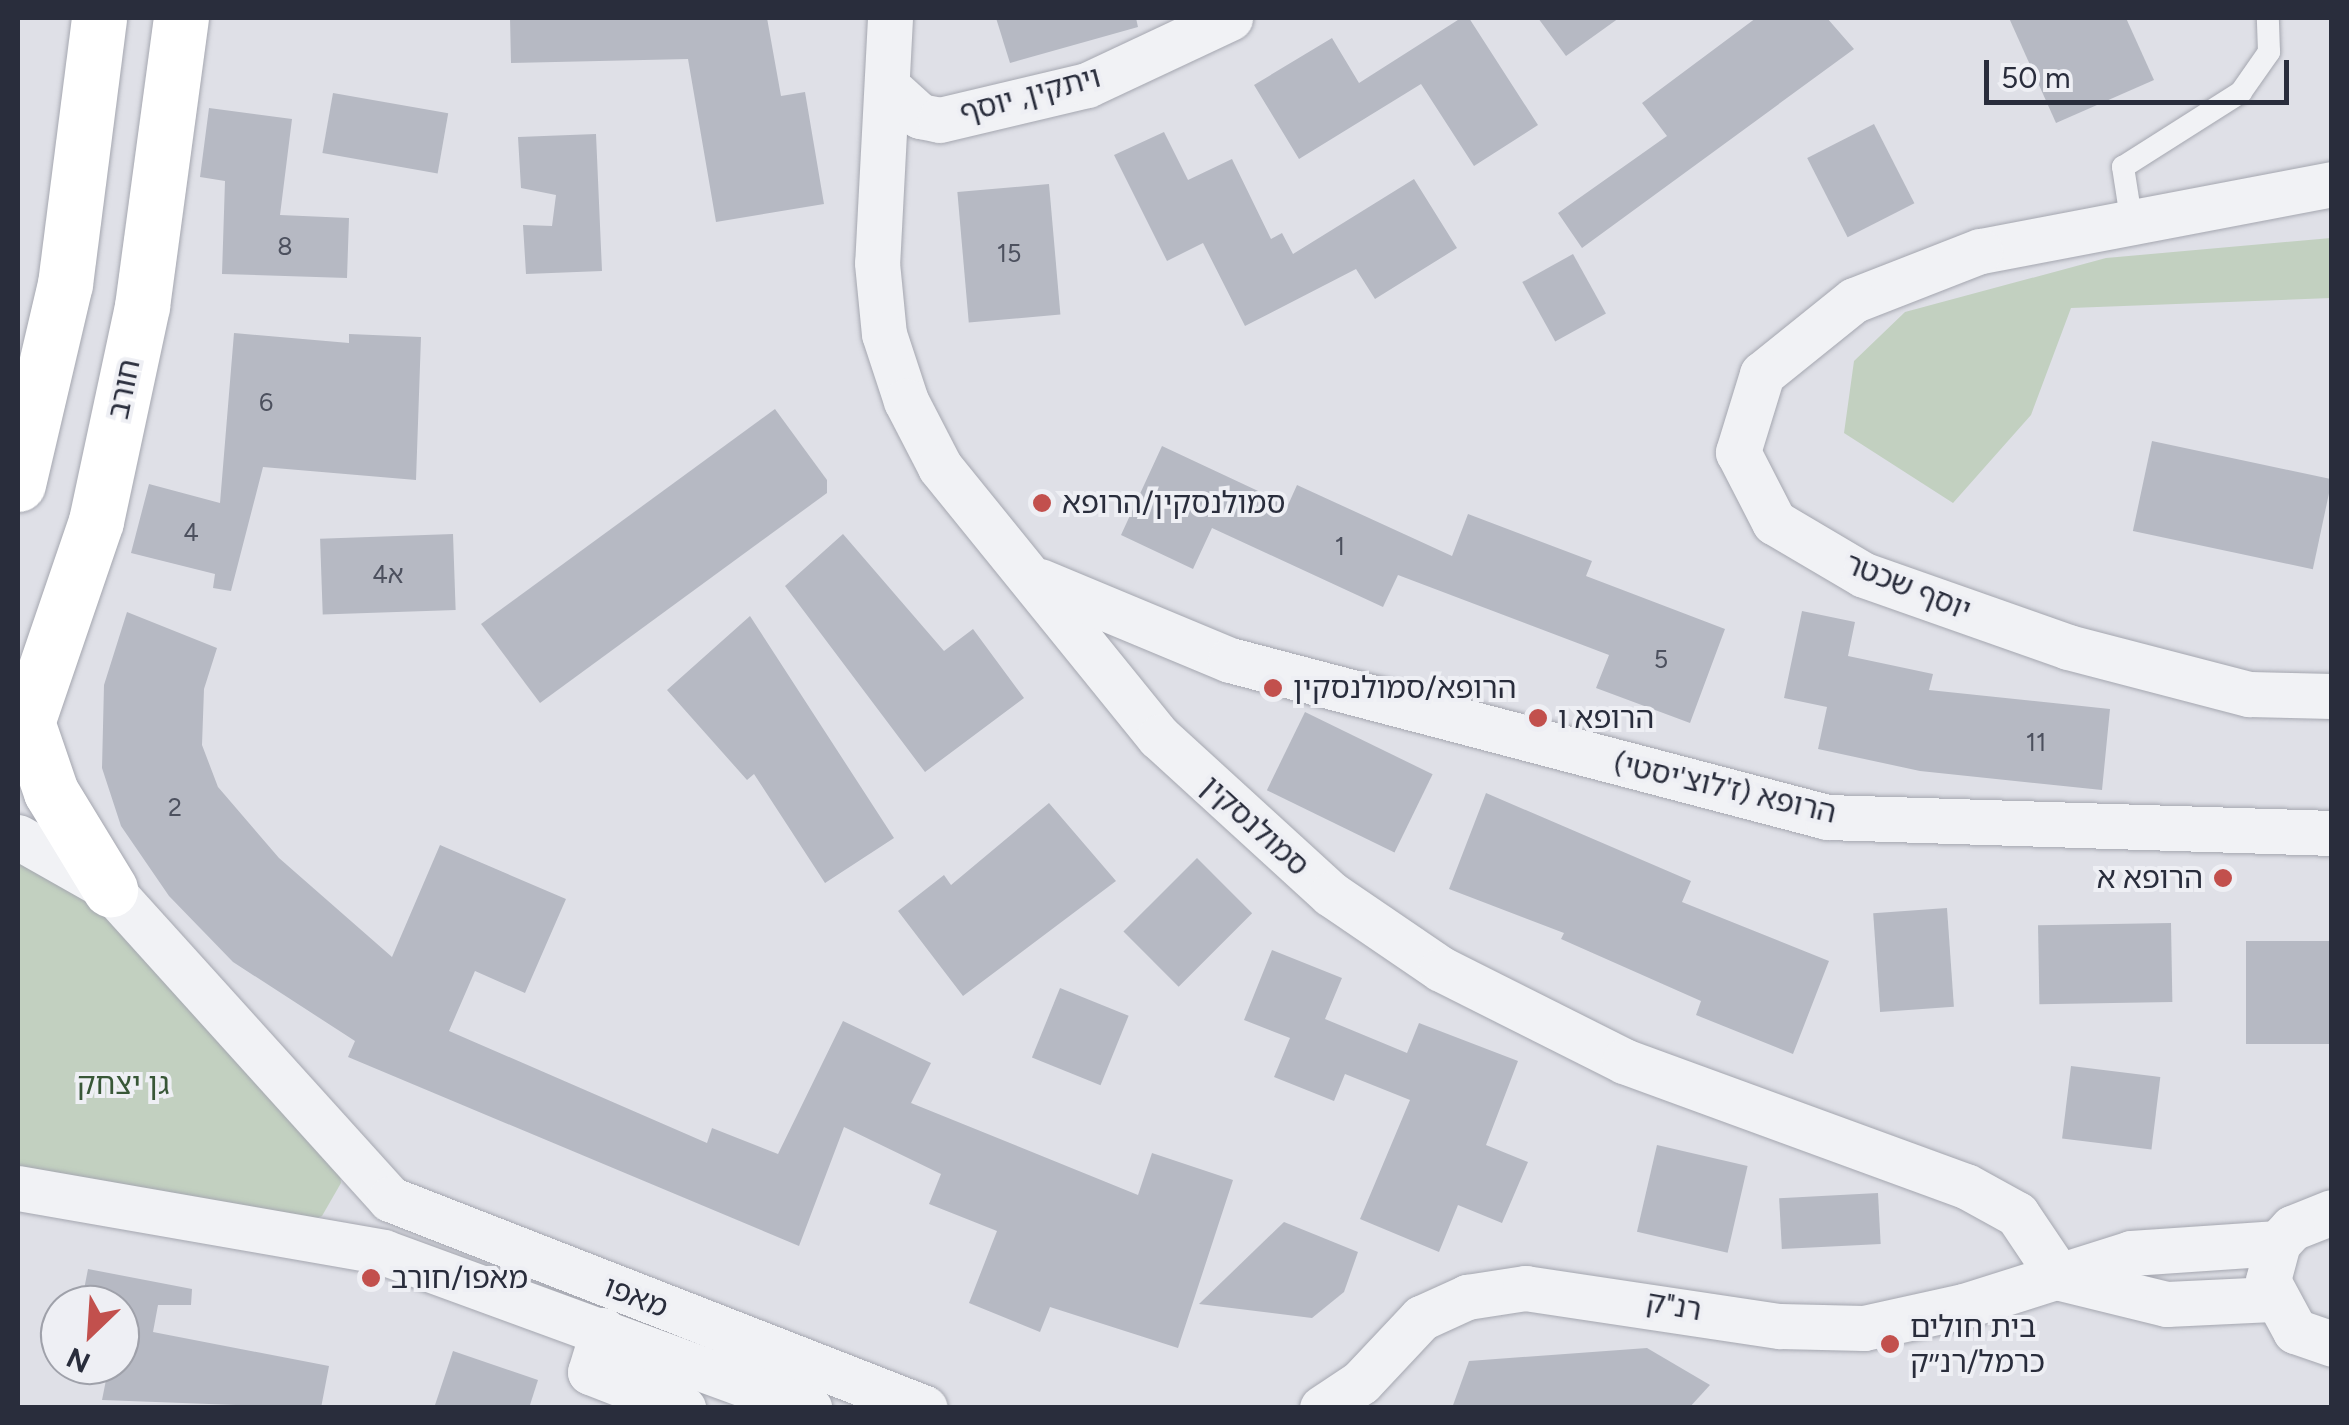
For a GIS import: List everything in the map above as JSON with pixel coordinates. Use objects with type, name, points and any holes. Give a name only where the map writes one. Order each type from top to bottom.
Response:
[{"type":"main road","points":[[18,484],[65,284],[98,18]]},
{"type":"main road","name":"חורב","points":[[22,736],[96,520],[142,306],[181,18]]},
{"type":"main road","points":[[22,736],[110,889]]},
{"type":"street","name":"סמולנסקין","points":[[890,18],[877,263],[884,334],[940,467],[1034,578],[1124,695],[1288,857],[1441,969],[1624,1061],[1966,1186],[2018,1214],[2060,1278]]},
{"type":"street","name":"ויתקין, יוסף","points":[[889,88],[920,116],[940,120],[1087,84],[1230,18]]},
{"type":"street","name":"יוסף שכטר","points":[[2332,184],[2131,218],[1980,251],[1854,300],[1762,374],[1738,452],[1774,522],[1864,575],[2068,647],[2249,694],[2332,696]]},
{"type":"street","name":"הרופא (ז'לוצ'יסטי)","points":[[1034,578],[1193,648],[1827,817],[2332,834]]},
{"type":"street","points":[[1124,695],[1158,650],[1193,648]]},
{"type":"street","name":"מאפו","points":[[18,837],[110,889],[358,1167],[417,1213],[925,1408]]},
{"type":"street","points":[[327,1240],[353,1214],[362,1190],[358,1167]]},
{"type":"street","name":"מאפו","points":[[18,1188],[383,1252],[810,1408]]},
{"type":"street","points":[[2332,1212],[2308,1217],[2278,1243],[2272,1300],[2295,1331],[2332,1344]]},
{"type":"street","name":"רנ\"ק","points":[[1322,1408],[1359,1395],[1421,1318],[1467,1297],[1525,1288],[1780,1326],[1864,1328],[2060,1278],[2131,1253],[2278,1243]]},
{"type":"street","name":"רנ\"ק","points":[[2060,1278],[2167,1304],[2272,1300]]},
{"type":"street","points":[[602,1330],[590,1372],[683,1408]]},
{"type":"lane","points":[[2131,218],[2123,168],[2241,92],[2269,52],[2268,18]]},
{"type":"green space","points":[[2331,238],[2331,298],[2071,308],[2031,415],[1953,503],[1844,433],[1854,361],[1905,312],[2106,258]]},
{"type":"green space","name":"גן יצחק","points":[[18,856],[92,900],[339,1165],[341,1183],[322,1216],[304,1223],[18,1172]]},
{"type":"building","points":[[510,18],[767,18],[781,96],[805,92],[824,204],[716,222],[688,59],[511,63]]},
{"type":"building","points":[[996,18],[1136,18],[1138,27],[1010,63]]},
{"type":"building","points":[[1461,18],[1469,18],[1538,125],[1474,166],[1421,84],[1299,159],[1254,85],[1332,38],[1359,83]]},
{"type":"building","points":[[1538,18],[1619,18],[1566,56]]},
{"type":"building","points":[[1756,18],[1827,18],[1854,49],[1582,248],[1558,213],[1667,136],[1642,103]]},
{"type":"building","points":[[2009,18],[2126,18],[2154,80],[2056,123]]},
{"type":"building","points":[[333,93],[448,113],[438,173],[322,153]]},
{"type":"building","points":[[209,108],[292,119],[280,215],[349,218],[347,278],[222,274],[225,181],[200,177]]},
{"type":"building","points":[[1874,124],[1914,203],[1848,237],[1807,158]]},
{"type":"building","points":[[1164,132],[1188,180],[1232,159],[1271,239],[1282,233],[1293,254],[1414,179],[1457,248],[1375,299],[1356,269],[1245,326],[1203,243],[1167,261],[1114,155]]},
{"type":"building","points":[[596,134],[602,271],[526,274],[523,225],[552,226],[556,195],[521,188],[518,137]]},
{"type":"building","points":[[1049,184],[1060,315],[969,323],[957,192]]},
{"type":"building","points":[[1573,254],[1606,313],[1555,342],[1522,282]]},
{"type":"building","points":[[234,333],[349,343],[349,334],[421,337],[416,480],[263,467],[231,591],[213,588],[215,574],[131,553],[149,484],[220,503]]},
{"type":"building","points":[[775,409],[827,480],[827,493],[540,703],[481,624]]},
{"type":"building","points":[[2152,441],[2332,479],[2313,569],[2133,531]]},
{"type":"building","points":[[1162,446],[1288,505],[1297,485],[1452,556],[1468,514],[1592,561],[1586,576],[1725,629],[1690,723],[1596,688],[1609,655],[1398,575],[1383,607],[1212,528],[1193,569],[1121,535]]},
{"type":"building","points":[[453,534],[456,610],[323,615],[320,539]]},
{"type":"building","points":[[843,534],[944,651],[973,629],[1024,698],[925,772],[785,586]]},
{"type":"building","points":[[1802,611],[1855,622],[1848,656],[1933,674],[1929,690],[2110,709],[2102,790],[1920,771],[1818,749],[1827,707],[1784,698]]},
{"type":"building","points":[[127,612],[217,648],[204,689],[202,745],[218,787],[279,858],[392,957],[440,845],[566,899],[525,993],[475,971],[449,1031],[707,1143],[712,1128],[778,1154],[843,1021],[931,1063],[911,1103],[1138,1195],[1152,1153],[1233,1180],[1178,1348],[1050,1307],[1040,1332],[969,1303],[997,1231],[929,1204],[941,1174],[844,1127],[799,1246],[348,1057],[355,1041],[233,962],[169,896],[121,826],[102,768],[104,685]]},
{"type":"building","points":[[750,616],[894,838],[825,883],[754,774],[747,780],[667,690]]},
{"type":"building","points":[[1305,712],[1433,774],[1394,852],[1267,790]]},
{"type":"building","points":[[1486,793],[1691,881],[1682,902],[1829,961],[1793,1054],[1696,1015],[1701,1001],[1561,939],[1564,933],[1449,889]]},
{"type":"building","points":[[1049,803],[1116,881],[963,996],[898,911],[944,875],[951,885]]},
{"type":"building","points":[[1197,858],[1252,913],[1179,987],[1123,932]]},
{"type":"building","points":[[1947,908],[1954,1007],[1880,1012],[1873,913]]},
{"type":"building","points":[[2171,923],[2172,1002],[2039,1004],[2038,925]]},
{"type":"building","points":[[2246,941],[2332,941],[2332,1044],[2246,1044]]},
{"type":"building","points":[[1272,950],[1342,978],[1325,1019],[1407,1053],[1419,1023],[1518,1061],[1486,1145],[1528,1162],[1502,1223],[1458,1205],[1439,1252],[1360,1219],[1410,1100],[1345,1074],[1334,1101],[1274,1077],[1290,1038],[1244,1020]]},
{"type":"building","points":[[1060,988],[1129,1016],[1101,1085],[1032,1058]]},
{"type":"building","points":[[2071,1066],[2160,1077],[2151,1149],[2062,1138]]},
{"type":"building","points":[[1657,1145],[1748,1166],[1728,1253],[1637,1232]]},
{"type":"building","points":[[1878,1193],[1881,1244],[1782,1249],[1779,1198]]},
{"type":"building","points":[[1284,1222],[1358,1252],[1344,1292],[1312,1318],[1199,1304]]},
{"type":"building","points":[[88,1269],[192,1289],[191,1305],[158,1305],[153,1332],[329,1366],[321,1408],[102,1400],[105,1385],[140,1385],[140,1285],[85,1285]]},
{"type":"building","points":[[1647,1348],[1710,1385],[1689,1408],[1452,1408],[1469,1361]]},
{"type":"building","points":[[453,1351],[538,1380],[529,1408],[434,1408]]},
{"type":"place","name":"סמולנסקין/הרופא","points":[[1042,503]]},
{"type":"place","name":"הרופא/סמולנסקין","points":[[1273,688]]},
{"type":"place","name":"הרופא ו","points":[[1538,718]]},
{"type":"place","name":"הרופא א","points":[[2223,878]]},
{"type":"place","name":"מאפו/חורב","points":[[371,1278]]},
{"type":"place","name":"בית חולים כרמל/רנ״ק","points":[[1890,1344]]}]
